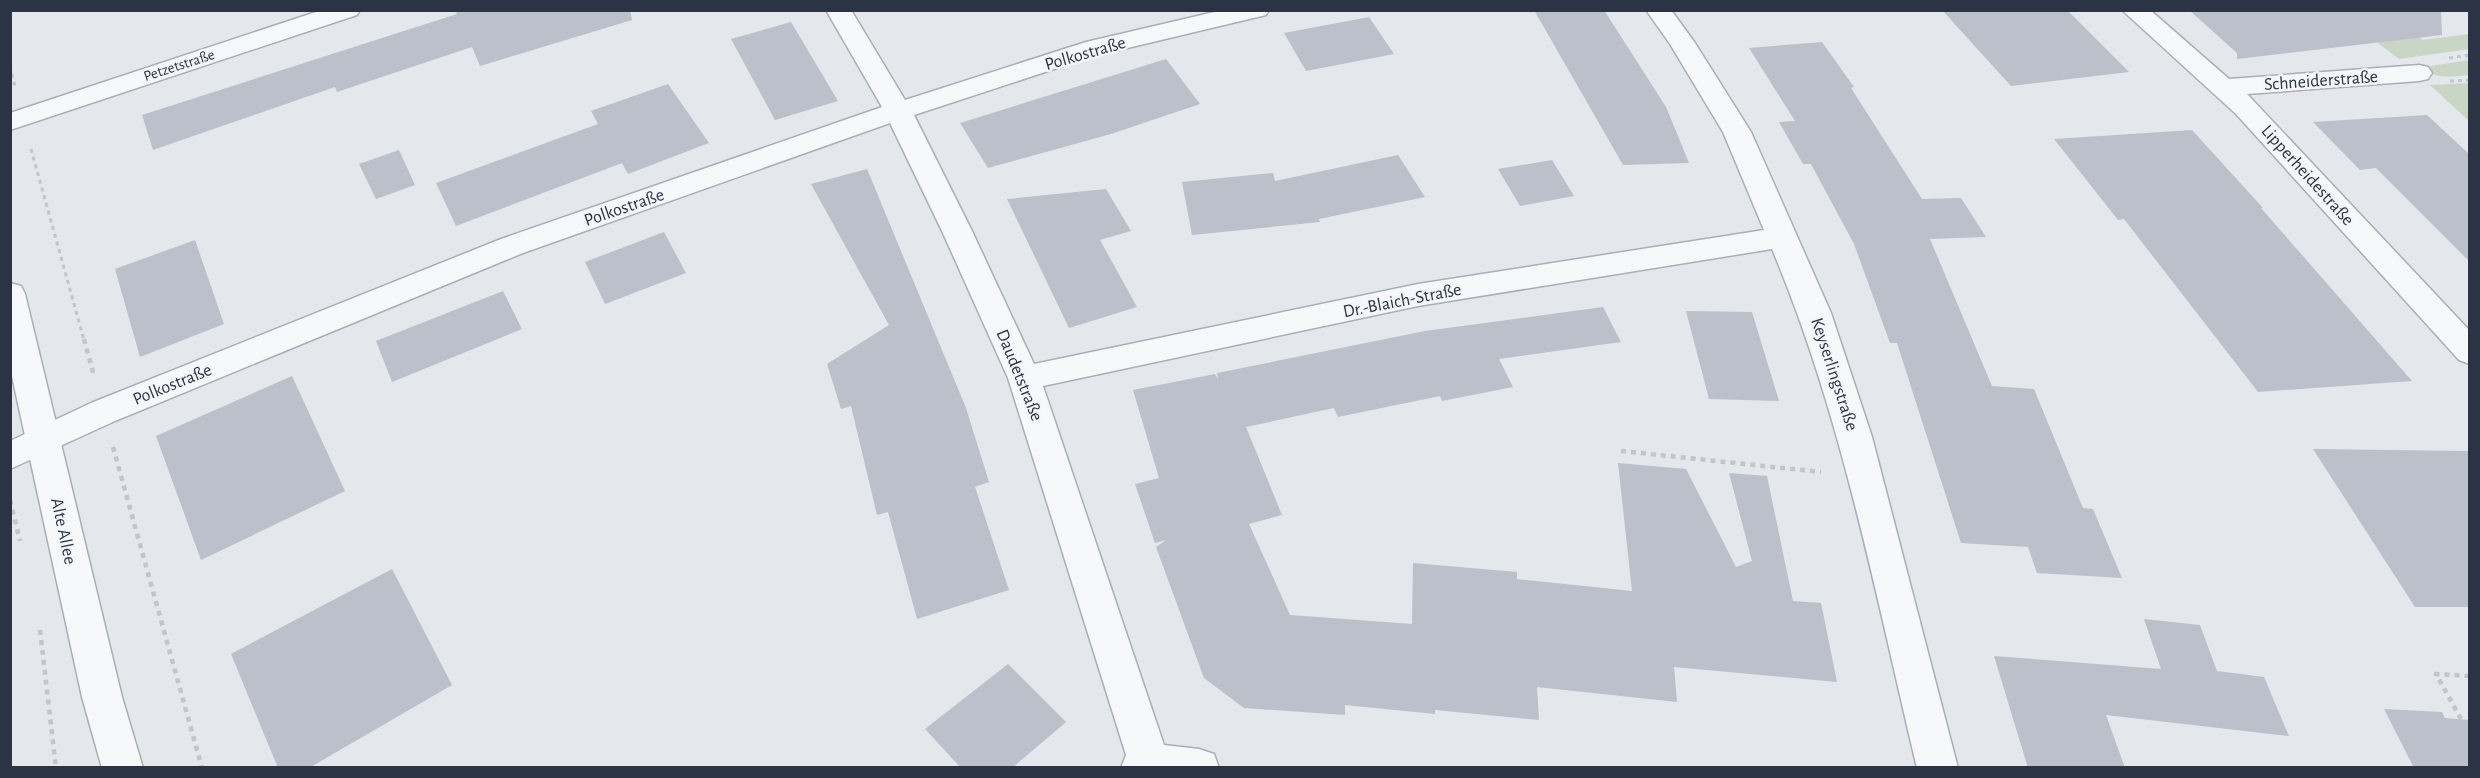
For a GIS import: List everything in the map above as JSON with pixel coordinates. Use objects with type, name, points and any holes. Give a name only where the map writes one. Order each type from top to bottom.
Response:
[{"type":"street","name":"Petzetstraße","points":[[10,122],[348,10]]},
{"type":"street","name":"Daudetstraße","points":[[838,10],[898,111],[957,231],[1024,378],[1145,765]]},
{"type":"street","name":"Polkostraße","points":[[10,456],[103,412],[512,246],[898,111],[1086,50],[1257,10]]},
{"type":"street","name":"Keyserlingstraße","points":[[1658,10],[1682,43],[1737,132],[1815,313],[1855,437],[1938,768]]},
{"type":"street","name":"Lipperheidestraße","points":[[2134,10],[2246,108],[2469,352]]},
{"type":"street","name":"Schneiderstraße","points":[[2223,88],[2419,73]]},
{"type":"street","name":"Dr.-Blaich-Straße","points":[[1024,378],[1418,295],[1782,237]]},
{"type":"street","name":"Alte Allee","points":[[10,294],[102,698],[123,768]]},
{"type":"street","points":[[1145,765],[1198,768]]},
{"type":"path","points":[[1622,451],[1864,477]]},
{"type":"path","points":[[10,500],[21,545]]},
{"type":"path","points":[[39,624],[56,768]]},
{"type":"path","points":[[2461,719],[2436,674],[2469,676]]},
{"type":"green space","points":[[2336,11],[2384,11],[2423,40],[2469,34],[2469,49],[2399,59]]},
{"type":"green space","points":[[2469,60],[2469,75],[2439,76],[2425,67]]},
{"type":"green space","points":[[2469,83],[2469,121],[2430,85]]},
{"type":"building","points":[[455,10],[630,10],[632,20],[480,66],[472,47],[337,92],[335,87],[153,150],[142,115],[457,14]]},
{"type":"building","points":[[1534,10],[1604,10],[1666,107],[1689,163],[1623,165]]},
{"type":"building","points":[[1942,10],[2067,10],[2129,72],[2011,86]]},
{"type":"building","points":[[2189,10],[2441,10],[2442,35],[2237,59],[2237,53]]},
{"type":"building","points":[[1369,17],[1394,54],[1306,71],[1284,33]]},
{"type":"building","points":[[791,22],[838,101],[775,120],[731,39]]},
{"type":"building","points":[[1822,42],[1854,87],[1851,88],[1922,199],[1961,198],[1986,237],[1930,239],[1992,386],[2034,389],[2083,508],[2093,509],[2122,578],[2037,573],[2028,547],[1961,543],[1897,343],[1890,343],[1854,244],[1811,164],[1803,164],[1779,122],[1795,121],[1749,48]]},
{"type":"building","points":[[1166,59],[1200,104],[1111,134],[988,168],[960,123]]},
{"type":"building","points":[[668,84],[709,143],[628,174],[622,163],[456,226],[436,183],[598,124],[591,111]]},
{"type":"building","points":[[2427,115],[2469,154],[2469,261],[2376,168],[2360,170],[2313,122]]},
{"type":"building","points":[[2192,130],[2263,208],[2261,208],[2412,381],[2258,392],[2124,219],[2118,220],[2054,139]]},
{"type":"building","points":[[399,150],[415,185],[376,199],[359,164]]},
{"type":"building","points":[[1398,155],[1425,197],[1319,219],[1320,222],[1192,235],[1182,182],[1273,173],[1275,181]]},
{"type":"building","points":[[1552,160],[1574,196],[1520,206],[1498,169]]},
{"type":"building","points":[[867,169],[966,408],[989,482],[975,487],[1009,590],[917,619],[888,512],[877,515],[851,406],[841,409],[827,364],[889,325],[811,184]]},
{"type":"building","points":[[1106,189],[1131,231],[1100,240],[1137,307],[1069,328],[1007,199]]},
{"type":"building","points":[[664,232],[686,273],[605,304],[585,262]]},
{"type":"building","points":[[195,240],[224,324],[140,357],[115,269]]},
{"type":"building","points":[[503,291],[522,329],[392,382],[376,341]]},
{"type":"building","points":[[1603,307],[1621,342],[1499,359],[1513,387],[1442,401],[1440,396],[1338,417],[1334,408],[1246,427],[1282,515],[1249,524],[1290,615],[1412,624],[1413,563],[1517,572],[1517,579],[1632,591],[1618,463],[1686,469],[1736,567],[1752,561],[1729,473],[1767,476],[1793,601],[1821,603],[1837,682],[1674,667],[1677,702],[1537,687],[1539,720],[1435,710],[1435,714],[1345,705],[1345,715],[1244,708],[1204,678],[1156,547],[1166,540],[1155,543],[1135,484],[1159,478],[1133,390],[1215,374],[1218,379],[1217,373],[1425,331]]},
{"type":"building","points":[[1686,311],[1752,312],[1779,401],[1709,399]]},
{"type":"building","points":[[292,376],[345,491],[201,560],[156,436]]},
{"type":"building","points":[[2313,449],[2469,451],[2469,607],[2415,607]]},
{"type":"building","points":[[392,569],[452,685],[309,768],[278,768],[231,654]]},
{"type":"building","points":[[2144,619],[2200,625],[2217,671],[2264,677],[2289,736],[2106,715],[2125,768],[2028,768],[1994,656],[2161,669]]},
{"type":"building","points":[[1008,664],[1066,722],[1012,768],[961,768],[925,729]]},
{"type":"building","points":[[2384,709],[2442,712],[2445,718],[2469,720],[2469,768],[2414,768]]}]
